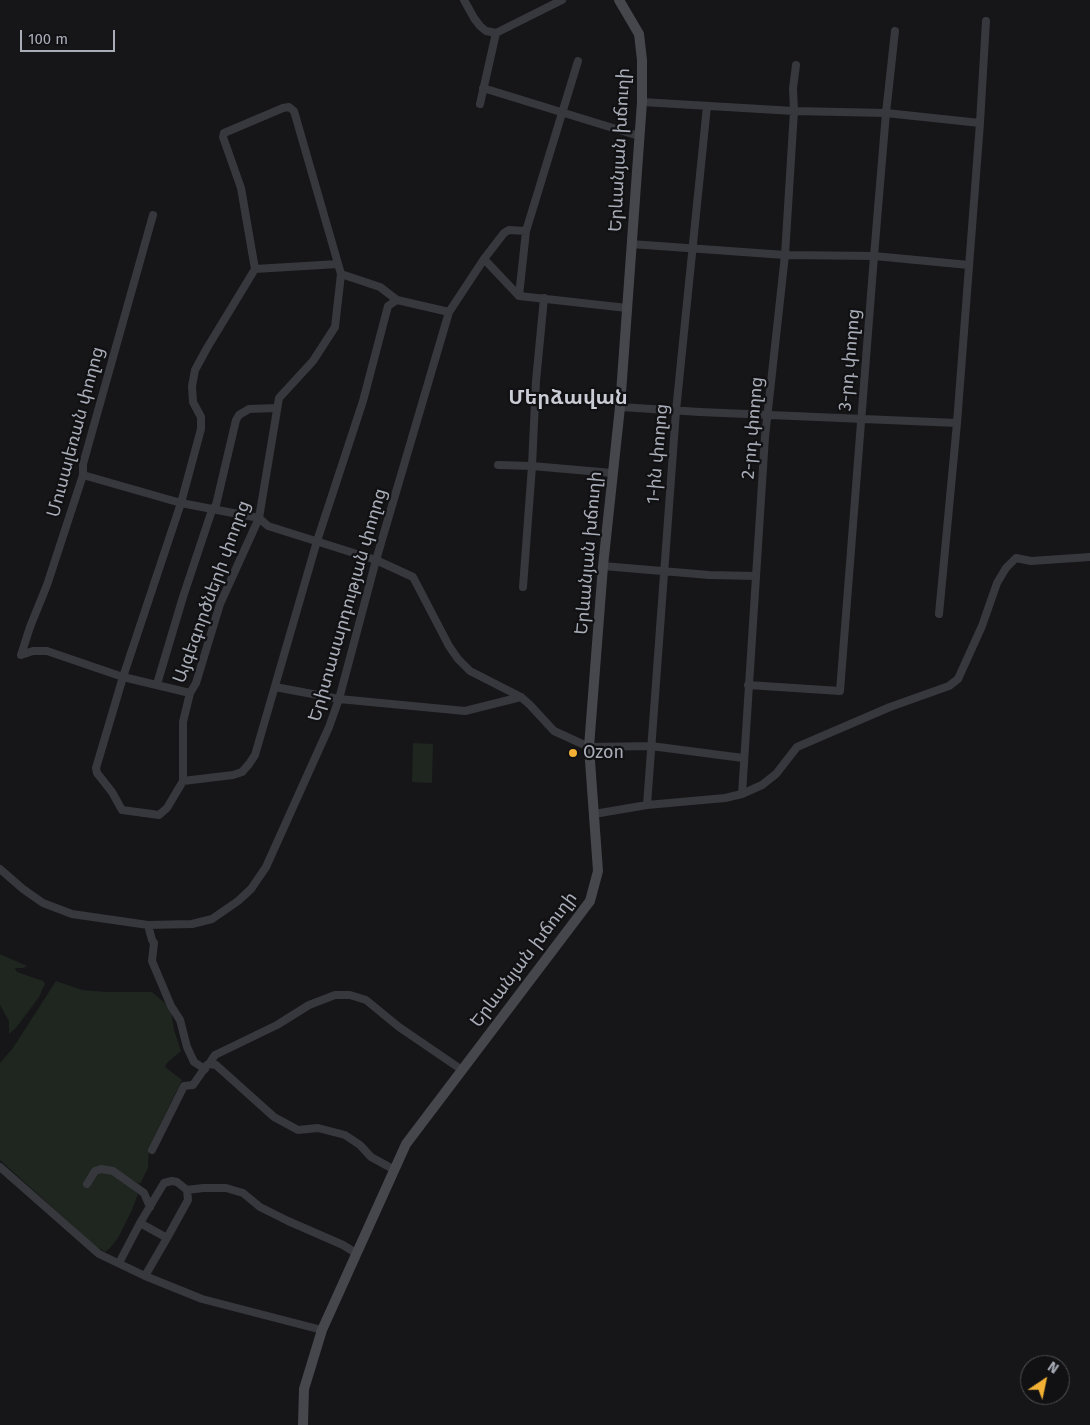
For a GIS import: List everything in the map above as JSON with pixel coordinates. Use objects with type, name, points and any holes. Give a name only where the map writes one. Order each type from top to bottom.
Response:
[{"type":"main road","name":"Երևանյան խճուղի","points":[[303,1425],[304,1389],[322,1330],[393,1169],[406,1144],[590,901],[598,871],[589,747],[603,566],[620,407],[642,102],[642,60],[639,34],[619,0]]},
{"type":"street","points":[[464,0],[480,26],[486,31],[496,33],[562,0]]},
{"type":"street","points":[[939,614],[957,423],[986,21]]},
{"type":"street","name":"3-րդ փողոց","points":[[748,685],[840,691],[860,419],[886,113],[895,31]]},
{"type":"street","points":[[480,104],[496,33]]},
{"type":"street","points":[[520,296],[526,231],[578,61]]},
{"type":"street","name":"2-րդ փողոց","points":[[742,794],[767,414],[785,255],[794,111],[793,88],[796,65]]},
{"type":"street","points":[[483,88],[639,136]]},
{"type":"street","points":[[642,102],[794,111],[886,113],[980,124]]},
{"type":"street","name":"1-ին փողոց","points":[[647,805],[676,411],[707,106]]},
{"type":"street","name":"Այգեգործների փողոց","points":[[183,781],[183,722],[190,693],[196,683],[220,604],[259,518],[279,398],[313,361],[335,327],[341,274],[294,111],[289,107],[226,131],[223,135],[241,188],[256,269]]},
{"type":"street","name":"Մուսալեռան փողոց","points":[[124,677],[47,651],[33,651],[21,655],[47,586],[83,475],[83,464],[153,215]]},
{"type":"street","name":"Երիտասարդության փողոց","points":[[0,869],[23,889],[43,902],[72,914],[148,925],[192,924],[212,919],[238,902],[251,889],[266,868],[329,726],[339,699],[376,560],[449,312],[484,259],[504,233],[509,230],[526,231]]},
{"type":"street","points":[[632,244],[785,255],[874,256],[969,266]]},
{"type":"street","points":[[484,259],[520,296],[627,308]]},
{"type":"street","points":[[338,264],[256,269],[206,348],[195,370],[192,386],[193,402],[201,417],[202,429],[96,768],[97,773],[112,792],[122,810],[159,814],[163,812],[183,781],[233,775],[242,772],[255,754],[317,541],[363,401],[388,306],[397,300]]},
{"type":"street","points":[[341,274],[380,287],[397,300],[449,312]]},
{"type":"street","points":[[523,587],[536,381],[544,298]]},
{"type":"street","points":[[620,407],[957,423]]},
{"type":"street","points":[[157,684],[183,597],[212,510],[216,505],[236,420],[239,415],[249,409],[276,408]]},
{"type":"street","points":[[498,465],[612,473]]},
{"type":"street","points":[[83,475],[180,503],[259,518],[268,526],[376,560],[414,577],[449,646],[470,671],[521,697],[554,731],[589,747],[651,746],[743,758]]},
{"type":"street","points":[[594,814],[647,805],[725,798],[742,794],[762,785],[776,774],[797,748],[890,707],[949,686],[958,679],[982,626],[997,583],[1006,568],[1016,558],[1031,560],[1090,558]]},
{"type":"street","points":[[603,566],[756,576]]},
{"type":"street","points":[[124,677],[190,693]]},
{"type":"street","points":[[275,688],[339,699],[465,712],[521,697]]},
{"type":"street","points":[[148,925],[154,943],[152,962],[171,1006],[180,1020],[186,1047],[194,1062],[207,1066],[216,1065],[274,1117],[298,1130],[318,1128],[345,1136],[360,1145],[373,1158],[393,1169]]},
{"type":"street","points":[[152,1150],[184,1086],[193,1084],[215,1055],[277,1026],[309,1005],[335,994],[366,1000],[399,1027],[462,1070]]},
{"type":"street","points":[[0,1167],[99,1254],[145,1276],[202,1299],[322,1330]]},
{"type":"street","points":[[87,1184],[95,1171],[101,1169],[113,1171],[144,1193],[150,1207]]},
{"type":"street","points":[[119,1263],[164,1183],[175,1181],[187,1190],[226,1188],[243,1193],[260,1207],[343,1245],[356,1253]]},
{"type":"street","points":[[145,1276],[188,1200],[187,1190]]},
{"type":"street","points":[[140,1223],[166,1238]]},
{"type":"shaded area","points":[[413,743],[433,744],[432,783],[412,782]]},
{"type":"shaded area","points":[[0,954],[27,966],[15,968],[17,972],[43,981],[45,984],[39,997],[16,1028],[9,1034],[9,1021],[0,1005]]},
{"type":"shaded area","points":[[56,981],[82,990],[152,992],[165,1003],[171,1012],[174,1030],[181,1051],[165,1067],[182,1080],[149,1147],[148,1168],[140,1184],[104,1168],[94,1176],[101,1172],[111,1173],[138,1194],[118,1238],[105,1252],[94,1245],[0,1160],[0,1063],[13,1048]]},
{"type":"place","name":"Ozon","points":[[573,753]]},
{"type":"district","name":"Մերձավան","points":[[568,398]]}]
